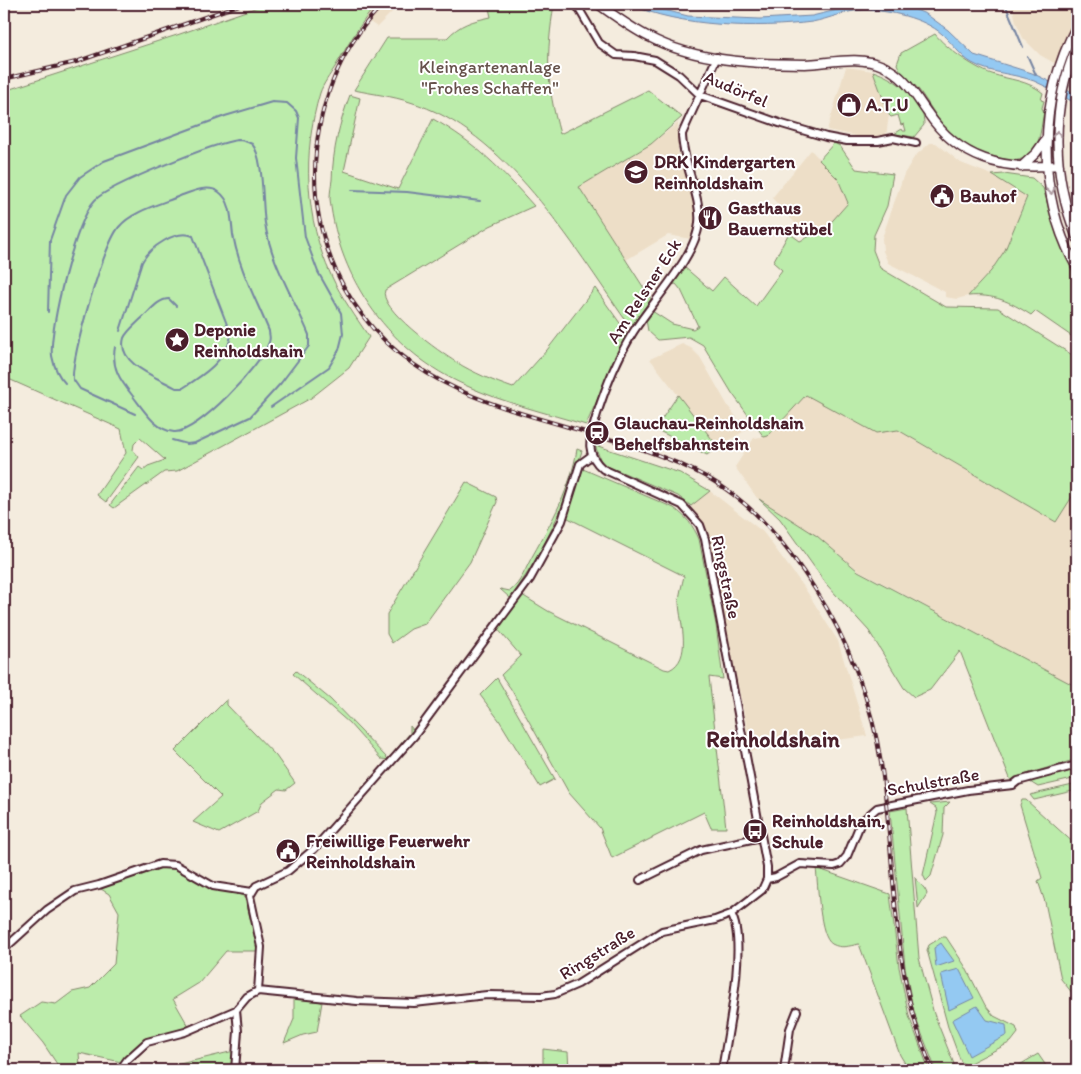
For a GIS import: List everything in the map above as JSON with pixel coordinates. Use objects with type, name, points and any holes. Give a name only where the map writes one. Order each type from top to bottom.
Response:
[{"type":"main road","points":[[601,5],[650,38],[691,53],[786,64],[868,62],[883,66],[899,75],[914,90],[927,113],[946,135],[985,161],[1021,167],[1059,165]]},
{"type":"main road","points":[[1077,25],[1057,73],[1050,102],[1047,137],[1048,166],[1056,215],[1062,236],[1077,268]]},
{"type":"main road","points":[[1077,46],[1066,76],[1057,132],[1059,165],[1068,213],[1077,238]]},
{"type":"main road","points":[[1021,167],[1036,154],[1047,137]]},
{"type":"street","name":"Audörfel","points":[[576,4],[599,43],[616,55],[655,60],[678,75],[700,95],[782,124],[826,137],[857,142],[894,138],[916,143]]},
{"type":"street","name":"Am Relsner Eck","points":[[591,456],[589,442],[604,390],[618,359],[638,325],[692,245],[699,223],[682,147],[682,134],[716,57]]},
{"type":"street","name":"Ringstraße","points":[[258,991],[342,999],[414,1002],[487,995],[548,996],[578,984],[662,931],[719,920],[731,914],[759,894],[767,879],[761,837],[705,539],[700,525],[682,505],[603,469],[591,456]]},
{"type":"street","points":[[120,1070],[127,1060],[147,1042],[185,1032],[236,1010],[247,997],[258,991],[261,947],[250,896],[252,892],[256,886],[288,871],[314,849],[414,736],[530,579],[562,521],[580,464],[591,456]]},
{"type":"street","name":"Schulstraße","points":[[767,879],[776,877],[800,864],[834,866],[840,864],[847,856],[861,822],[877,808],[1013,785],[1018,781],[1077,765]]},
{"type":"street","points":[[640,880],[695,853],[761,837]]},
{"type":"street","points":[[4,949],[47,910],[75,891],[99,885],[160,864],[176,866],[213,886],[252,892]]},
{"type":"street","points":[[722,1070],[737,964],[736,928],[731,914]]},
{"type":"street","points":[[235,1070],[238,1031],[236,1010]]},
{"type":"street","points":[[784,1070],[790,1029],[797,1011]]},
{"type":"shaded area","points":[[377,4],[400,4],[377,27],[364,18]]},
{"type":"shaded area","points":[[1012,4],[1077,4],[1077,14],[1056,64],[1040,55],[1023,38],[1016,22]]},
{"type":"shaded area","points":[[846,67],[873,71],[889,115],[886,136],[862,137],[827,130]]},
{"type":"shaded area","points":[[678,123],[678,151],[692,195],[696,220],[691,239],[668,235],[626,260],[579,187],[651,144]]},
{"type":"shaded area","points":[[930,143],[936,143],[961,163],[992,175],[1027,197],[1005,250],[991,271],[968,296],[957,299],[945,297],[945,292],[888,263],[883,251],[882,238],[904,174],[915,156]]},
{"type":"shaded area","points":[[811,150],[838,179],[848,203],[827,228],[808,237],[772,198]]},
{"type":"shaded area","points":[[682,344],[691,348],[700,357],[728,406],[746,430],[718,447],[650,359]]},
{"type":"shaded area","points":[[806,395],[876,433],[897,430],[1056,522],[1077,489],[1077,687],[858,570],[817,536],[757,498],[735,467],[754,438],[768,436]]},
{"type":"shaded area","points":[[710,491],[763,532],[804,587],[838,641],[867,736],[752,751],[707,532],[691,506]]},
{"type":"green space","points":[[266,4],[377,4],[354,34],[321,90],[310,139],[309,162],[311,209],[322,254],[339,291],[369,337],[349,368],[311,398],[177,471],[164,472],[114,508],[110,505],[139,467],[143,470],[148,466],[165,460],[140,438],[134,444],[133,450],[139,457],[106,502],[97,495],[126,453],[121,429],[4,377],[4,91]]},
{"type":"green space","name":"Kleingartenanlage \"Frohes Schaffen\"","points":[[488,4],[554,4],[549,69],[552,99],[560,134],[648,90],[682,117],[651,144],[579,187],[651,299],[633,324],[626,321],[534,193],[476,137],[444,116],[410,102],[354,90],[387,38],[447,38],[457,29],[467,24],[491,17]]},
{"type":"green space","points":[[935,34],[953,51],[977,67],[992,74],[1031,85],[1043,93],[1041,100],[1044,101],[1042,108],[1044,112],[1037,144],[1032,152],[1022,159],[1011,161],[999,160],[974,150],[963,143],[941,123],[919,90],[904,75],[897,64],[901,53]]},
{"type":"green space","points":[[873,71],[899,84],[914,98],[920,107],[924,125],[914,137],[894,134],[902,129],[906,131],[904,124],[901,125],[898,115],[891,117],[889,115]]},
{"type":"green space","points":[[350,95],[360,98],[344,171],[398,189],[433,119],[475,147],[511,180],[534,206],[490,226],[385,290],[385,298],[391,308],[412,329],[448,357],[491,380],[513,388],[547,350],[595,288],[627,333],[586,425],[496,398],[440,372],[415,354],[393,334],[373,311],[357,286],[345,258],[335,229],[330,199],[335,147]]},
{"type":"green space","points":[[834,143],[840,146],[856,169],[893,174],[887,206],[874,235],[873,250],[880,268],[946,307],[998,308],[1077,358],[1077,489],[1056,522],[898,430],[876,433],[806,395],[768,436],[764,437],[732,393],[703,345],[689,337],[658,340],[648,331],[646,320],[652,311],[672,324],[693,329],[698,326],[681,290],[676,284],[672,285],[683,266],[712,291],[724,277],[756,306],[782,270],[773,262],[789,233],[800,241],[826,228],[848,203],[838,179],[819,160]]},
{"type":"green space","points":[[1004,174],[1032,178],[1043,188],[1056,233],[1077,280],[1077,340],[1035,311],[1031,315],[1016,306],[994,297],[968,296],[991,271],[1005,250],[1027,197],[992,175]]},
{"type":"green space","points":[[678,395],[718,447],[707,455],[655,429]]},
{"type":"green space","points":[[595,445],[680,473],[710,491],[691,506],[678,496],[605,465],[600,459]]},
{"type":"green space","points":[[577,449],[582,451],[561,509],[533,564],[510,598],[500,589],[510,591],[523,574],[560,504],[570,477]]},
{"type":"green space","points":[[583,469],[674,508],[692,525],[699,539],[716,625],[723,679],[709,677],[726,828],[711,828],[704,812],[612,858],[600,828],[569,793],[511,689],[501,675],[521,656],[496,627],[522,595],[548,611],[664,669],[669,670],[681,658],[683,630],[679,603],[684,576],[566,517]]},
{"type":"green space","points":[[466,482],[496,497],[497,502],[470,562],[425,624],[411,629],[392,643],[387,634],[387,614]]},
{"type":"green space","points":[[759,499],[817,536],[858,571],[1077,687],[1077,759],[1017,777],[1011,781],[960,651],[930,690],[914,697],[904,688],[869,631],[827,585],[780,519]]},
{"type":"green space","points":[[296,671],[330,699],[388,759],[410,733],[410,726],[414,731],[390,760],[381,759],[349,723],[293,674]]},
{"type":"green space","points":[[497,678],[555,779],[540,787],[499,720],[480,695]]},
{"type":"green space","points":[[227,699],[227,705],[276,756],[295,783],[286,790],[279,789],[262,802],[258,811],[219,833],[193,822],[221,797],[175,751]]},
{"type":"green space","points":[[1077,769],[1077,778],[1038,787],[1030,782]]},
{"type":"green space","points":[[1077,784],[1077,790],[1034,800],[1030,795]]},
{"type":"green space","points":[[1022,800],[1026,800],[1077,846],[1077,999],[1061,979],[1045,902],[1038,881],[1042,878],[1020,805]]},
{"type":"green space","points":[[950,802],[944,808],[943,835],[931,876],[926,881],[923,875],[937,813],[936,808],[930,804]]},
{"type":"green space","points":[[907,808],[919,958],[934,1014],[956,1069],[962,1067],[964,1070],[936,1070],[914,1014],[905,967],[890,811]]},
{"type":"green space","points":[[169,866],[213,889],[244,895],[259,951],[226,951],[199,983],[173,999],[189,1027],[145,1039],[121,1062],[79,1053],[80,1065],[73,1070],[61,1070],[43,1043],[20,1016],[41,1002],[56,1004],[72,992],[90,988],[114,964],[119,912],[109,894],[101,889],[154,868]]},
{"type":"green space","points":[[816,868],[890,894],[899,967],[909,1016],[929,1070],[909,1070],[900,1055],[859,944],[845,947],[832,944],[828,939],[822,921]]},
{"type":"green space","points":[[915,877],[927,894],[918,908]]},
{"type":"green space","points":[[942,937],[946,937],[965,966],[985,1005],[994,1016],[1016,1027],[1018,1033],[1011,1042],[966,1065],[961,1062],[948,1027],[927,950],[929,945]]},
{"type":"green space","points":[[294,998],[322,1002],[317,1032],[303,1035],[284,1043],[294,1019]]},
{"type":"green space","points":[[543,1049],[568,1052],[569,1070],[543,1070]]},
{"type":"green space","points":[[234,1051],[231,1070],[164,1070],[163,1068]]},
{"type":"green space","points":[[1038,1054],[1049,1070],[1011,1070]]},
{"type":"green space","points":[[487,1063],[490,1070],[437,1070],[450,1066]]},
{"type":"water","points":[[629,4],[641,4],[688,16],[760,19],[812,16],[862,4],[897,8],[904,4],[926,14],[948,30],[974,55],[1032,73],[1077,95],[1077,104],[1034,81],[979,67],[964,57],[934,28],[916,19],[894,13],[858,10],[812,22],[744,25],[695,22],[671,18]]},
{"type":"water","points":[[941,943],[954,961],[936,967],[934,948]]},
{"type":"water","points":[[959,969],[974,998],[949,1010],[941,974]]},
{"type":"water","points":[[977,1006],[987,1020],[1006,1025],[1007,1035],[969,1056],[952,1020]]},
{"type":"waterway","points":[[1005,4],[1023,47]]},
{"type":"waterway","points":[[1028,57],[1036,75]]},
{"type":"waterway","points":[[48,312],[50,240],[66,195],[80,177],[104,161],[225,116],[272,102],[287,103],[296,111],[299,118],[296,158],[305,237],[318,272],[341,313],[343,334],[339,350],[329,367],[271,407]]},
{"type":"waterway","points":[[65,383],[56,370],[52,356],[55,322],[72,250],[80,228],[95,200],[104,193],[141,175],[209,148],[238,140],[252,144],[259,159],[265,223],[272,253],[309,335],[309,346],[281,383],[250,417],[195,443],[187,444],[172,440]]},
{"type":"waterway","points":[[115,347],[115,367],[124,384],[155,423],[174,432],[184,430],[198,422],[228,396],[264,352],[270,341],[269,331],[239,260],[229,206],[219,192],[210,189],[200,190],[139,212],[119,227],[105,255],[77,348],[73,379],[80,389],[135,414]]},
{"type":"waterway","points":[[352,190],[407,192],[480,201]]},
{"type":"waterway","points":[[120,331],[142,262],[146,256],[157,245],[172,237],[186,234],[193,236],[231,335],[229,344],[220,359],[206,372],[183,388],[176,388],[150,375],[132,363],[123,347],[124,338],[127,333],[158,303],[169,299],[176,306]]},
{"type":"railway","points":[[4,79],[76,62],[242,4]]},
{"type":"railway","points":[[383,4],[367,21],[342,61],[332,82],[319,127],[316,150],[315,189],[322,232],[337,274],[344,287],[377,333],[416,366],[461,391],[510,410],[662,457],[710,479],[726,489],[756,514],[793,557],[815,589],[838,629],[857,673],[872,718],[886,802],[901,958],[919,1033],[933,1070]]},
{"type":"place","name":"A.T.U","points":[[849,105]]},
{"type":"place","name":"DRK Kindergarten Reinholdshain","points":[[636,172]]},
{"type":"place","name":"Bauhof","points":[[942,196]]},
{"type":"place","name":"Gasthaus Bauernstübel","points":[[710,218]]},
{"type":"place","name":"Deponie Reinholdshain","points":[[177,340]]},
{"type":"place","name":"Glauchau-Reinholdshain Behelfsbahnstein","points":[[597,433]]},
{"type":"place","name":"Reinholdshain, Schule","points":[[755,831]]},
{"type":"place","name":"Freiwillige Feuerwehr Reinholdshain","points":[[288,851]]},
{"type":"district","name":"Reinholdshain","points":[[773,739]]}]
